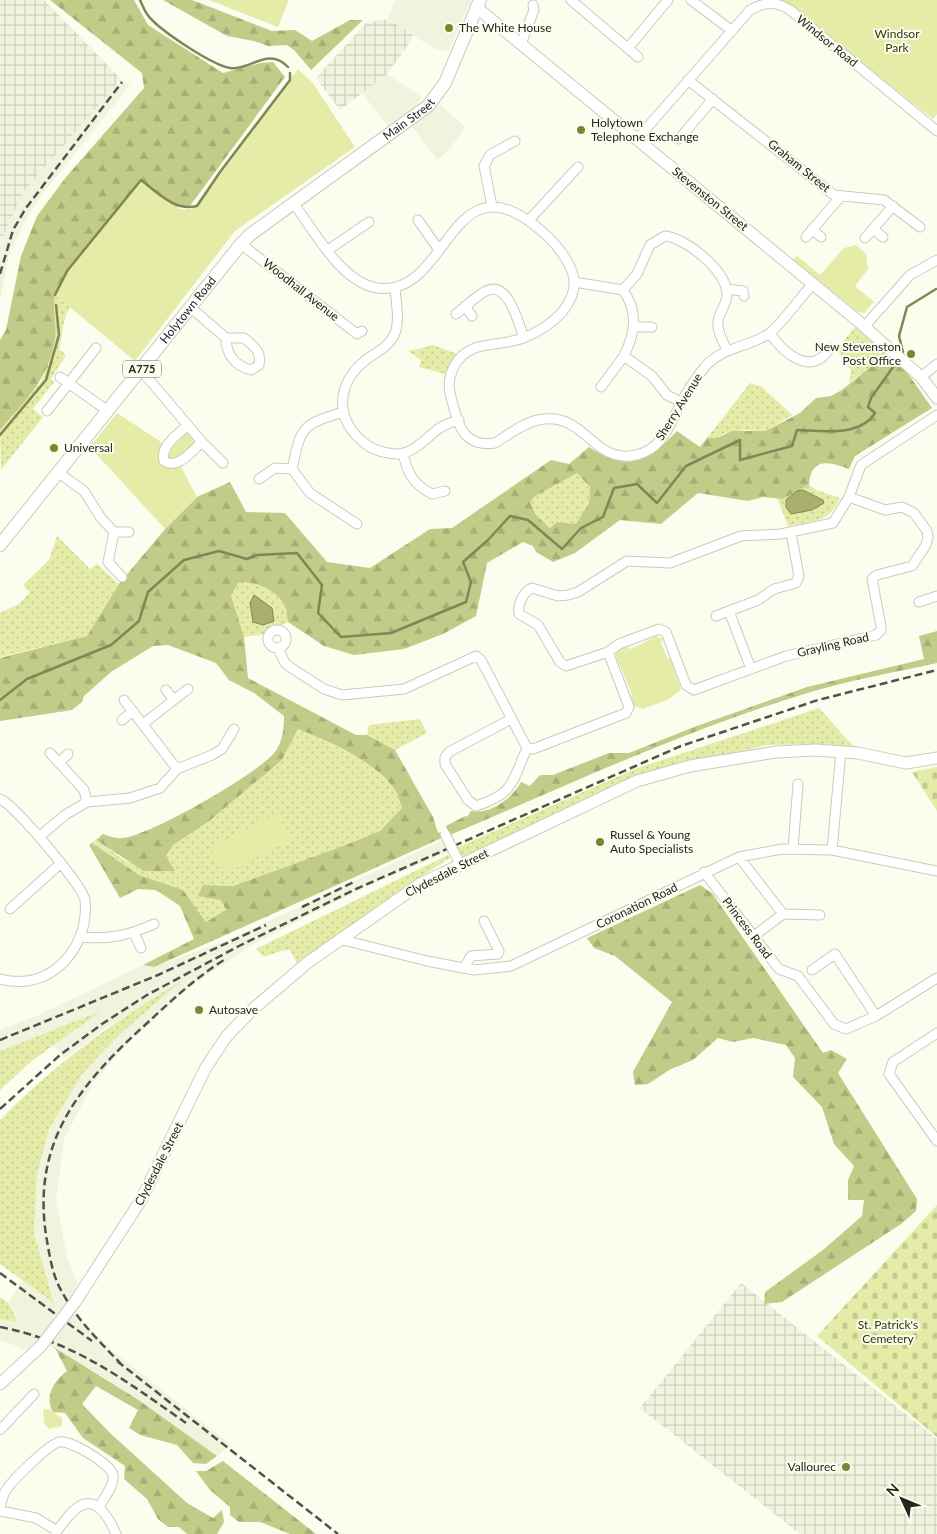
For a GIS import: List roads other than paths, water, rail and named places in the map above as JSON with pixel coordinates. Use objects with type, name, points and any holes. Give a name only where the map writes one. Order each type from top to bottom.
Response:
[{"type":"main road","name":"Stevenston Street","points":[[478,4],[521,44],[864,327],[921,377],[937,398]]},
{"type":"main road","name":"Main Street","points":[[294,204],[428,106],[445,83],[478,4]]},
{"type":"main road","name":"Holytown Road","points":[[0,545],[241,244],[294,204]]},
{"type":"main road","name":"Clydesdale Street","points":[[0,1384],[41,1346],[75,1302],[95,1272],[141,1200],[205,1069],[226,1038],[277,989],[339,939],[420,884],[622,787],[653,775],[690,766],[776,752],[841,751],[899,762],[937,758]]},
{"type":"street","points":[[571,0],[638,57]]},
{"type":"street","points":[[628,48],[668,0]]},
{"type":"street","points":[[691,0],[731,30]]},
{"type":"street","name":"Windsor Road","points":[[637,139],[750,10],[759,5],[775,3],[785,7],[936,128]]},
{"type":"street","points":[[521,44],[534,10],[534,5]]},
{"type":"street","name":"Graham Street","points":[[688,80],[834,195],[884,200],[920,227]]},
{"type":"street","points":[[679,139],[713,99]]},
{"type":"street","points":[[492,206],[484,166],[490,155],[515,141]]},
{"type":"street","points":[[529,220],[578,167]]},
{"type":"street","points":[[806,236],[841,196]]},
{"type":"street","points":[[294,204],[345,272],[360,283],[378,288],[395,288],[409,281],[424,269],[467,216],[481,208],[492,206],[516,212],[541,230],[564,258],[573,274],[574,282],[623,290]]},
{"type":"street","points":[[865,238],[893,206]]},
{"type":"street","points":[[905,214],[912,206]]},
{"type":"street","points":[[418,220],[439,250]]},
{"type":"street","points":[[328,250],[370,222]]},
{"type":"street","points":[[812,229],[821,237]]},
{"type":"street","points":[[873,229],[883,237]]},
{"type":"street","points":[[623,290],[637,274],[650,245],[664,236],[678,239],[696,252],[720,274],[727,296],[718,319],[718,326],[727,350]]},
{"type":"street","name":"Woodhall Avenue","points":[[241,244],[357,334],[362,331]]},
{"type":"street","points":[[864,327],[887,298],[910,275],[937,261]]},
{"type":"street","name":"Sherry Avenue","points":[[574,282],[568,305],[553,322],[524,338],[506,344],[475,348],[455,364],[450,377],[449,391],[464,432],[474,441],[487,444],[494,443],[537,420],[563,420],[575,425],[602,450],[612,455],[637,455],[651,449],[662,439],[681,402],[705,366],[727,350],[770,333],[813,284]]},
{"type":"street","points":[[395,288],[397,324],[394,336],[352,375],[346,385],[343,412],[355,436],[370,448],[382,452],[403,453],[440,427],[459,420]]},
{"type":"street","points":[[456,314],[484,292],[491,289],[500,291],[508,300],[524,338]]},
{"type":"street","points":[[726,289],[743,291],[744,296]]},
{"type":"street","points":[[601,387],[624,356],[635,327],[633,314],[623,290]]},
{"type":"street","points":[[465,306],[472,316]]},
{"type":"street","points":[[190,307],[226,338]]},
{"type":"street","points":[[635,327],[652,327]]},
{"type":"street","points":[[770,333],[780,349],[802,361],[814,363],[826,355],[830,348]]},
{"type":"street","points":[[47,411],[96,348]]},
{"type":"street","points":[[624,356],[652,376],[667,395],[681,402]]},
{"type":"street","points":[[921,377],[937,364]]},
{"type":"street","points":[[141,370],[202,442],[223,462]]},
{"type":"street","points":[[60,377],[108,412]]},
{"type":"street","points":[[343,412],[313,422],[299,435],[292,469],[310,493],[357,524]]},
{"type":"street","points":[[716,616],[758,600],[774,589],[792,585],[799,580],[791,533],[833,523],[849,497],[861,465],[937,415]]},
{"type":"street","points":[[188,425],[168,444],[164,451],[164,461],[174,464],[181,461],[202,442]]},
{"type":"street","points":[[403,453],[407,471],[412,480],[432,494],[445,491]]},
{"type":"street","points":[[259,479],[276,468],[292,469]]},
{"type":"street","points":[[59,473],[84,491],[101,518],[114,532],[129,532]]},
{"type":"street","name":"Grayling Road","points":[[791,533],[741,536],[670,563],[627,561],[578,592],[568,595],[558,596],[532,588],[526,591],[518,607],[521,617],[538,625],[560,662],[566,666],[608,652],[619,644],[659,629],[666,632],[686,685],[690,689],[698,690],[786,656],[872,637],[881,630],[872,579],[877,574],[912,566],[928,542],[927,531],[914,513],[906,508],[885,510],[849,497]]},
{"type":"street","points":[[114,532],[108,562],[122,577]]},
{"type":"street","points":[[919,602],[937,596]]},
{"type":"street","points":[[730,611],[751,668]]},
{"type":"street","points":[[278,648],[285,663],[290,667],[324,689],[342,695],[404,689],[476,656],[481,660],[527,748]]},
{"type":"street","points":[[527,748],[533,749],[626,713],[629,706],[608,652]]},
{"type":"street","points":[[143,724],[188,689]]},
{"type":"street","points":[[166,690],[174,700]]},
{"type":"street","points":[[124,700],[178,769]]},
{"type":"street","points":[[122,720],[133,711]]},
{"type":"street","points":[[511,719],[449,752],[444,757],[445,764],[468,800],[476,806],[509,790],[527,748]]},
{"type":"street","points":[[39,837],[65,814],[87,802],[130,798],[160,788],[178,769],[212,756],[222,749],[234,729]]},
{"type":"street","points":[[832,850],[841,751]]},
{"type":"street","points":[[50,753],[84,790],[87,802]]},
{"type":"street","points":[[59,763],[68,754]]},
{"type":"street","points":[[793,849],[798,784]]},
{"type":"street","points":[[0,799],[20,814],[73,878],[85,899],[82,936],[72,953],[53,971],[41,977],[25,981],[0,979]]},
{"type":"street","points":[[445,834],[460,864]]},
{"type":"street","name":"Coronation Road","points":[[339,939],[474,970],[511,966],[654,899],[704,872],[739,857],[793,849],[832,850],[937,871]]},
{"type":"street","points":[[739,857],[783,914]]},
{"type":"street","points":[[10,909],[60,864]]},
{"type":"street","name":"Princess Road","points":[[704,872],[779,969],[798,976],[808,986],[834,1024],[846,1029],[876,1016],[937,978]]},
{"type":"street","points":[[754,936],[783,914],[820,915]]},
{"type":"street","points":[[464,968],[471,956],[498,954],[499,951],[484,921]]},
{"type":"street","points":[[82,936],[104,939],[134,933],[154,924]]},
{"type":"street","points":[[134,933],[141,948]]},
{"type":"street","points":[[812,970],[835,954],[876,1016]]},
{"type":"street","points":[[937,1033],[893,1062],[889,1074],[937,1141]]},
{"type":"street","points":[[0,1430],[34,1394]]},
{"type":"street","points":[[99,1506],[112,1485],[113,1475],[110,1470],[91,1454],[68,1442],[64,1442],[49,1447],[5,1490],[0,1511],[36,1518],[56,1533],[72,1512],[81,1505],[99,1506],[109,1518],[116,1534]]},
{"type":"waterway","points":[[140,0],[153,21],[173,37],[198,54],[222,65],[237,68],[266,59],[273,59],[281,61],[288,67]]},
{"type":"waterway","points":[[55,295],[67,271],[141,180],[174,204],[189,207],[197,206],[220,172],[290,80],[290,73]]},
{"type":"waterway","points":[[901,356],[903,352],[899,336],[907,307],[936,289]]},
{"type":"waterway","points":[[0,435],[46,380],[59,335],[56,305]]},
{"type":"waterway","points":[[0,700],[27,679],[111,645],[139,621],[148,592],[184,560],[219,551],[247,559],[257,555],[297,553],[322,585],[318,613],[341,637],[391,633],[466,602],[471,582],[463,562],[488,540],[510,516],[528,520],[562,549],[581,528],[603,517],[614,488],[637,484],[657,503],[686,466],[740,440],[740,460],[792,446],[797,430],[840,431],[860,426],[875,413],[868,407],[871,398],[898,360]]},
{"type":"railway","points":[[0,274],[13,230],[26,208],[122,82]]},
{"type":"railway","points":[[0,1109],[60,1055],[102,1024],[147,995],[239,946],[356,889],[681,746],[818,700],[937,670]]},
{"type":"railway","points":[[302,907],[354,882]]},
{"type":"railway","points":[[0,1040],[158,975],[266,925]]},
{"type":"railway","points":[[122,1365],[75,1312],[62,1292],[54,1274],[47,1241],[44,1206],[46,1175],[53,1146],[64,1120],[80,1095],[99,1071],[173,999],[224,960]]},
{"type":"railway","points":[[0,1273],[92,1341]]},
{"type":"railway","points":[[0,1327],[27,1333],[76,1352],[142,1392],[186,1423]]},
{"type":"railway","points":[[117,1361],[338,1534]]},
{"type":"place","name":"The White House","points":[[449,28]]},
{"type":"place","name":"Holytown Telephone Exchange","points":[[581,130]]},
{"type":"place","name":"New Stevenston Post Office","points":[[911,354]]},
{"type":"place","name":"Universal","points":[[54,448]]},
{"type":"place","name":"Russel & Young Auto Specialists","points":[[600,842]]},
{"type":"place","name":"Autosave","points":[[199,1010]]},
{"type":"place","name":"Vallourec","points":[[846,1467]]},
{"type":"park label","name":"Windsor Park","points":[[897,41]]},
{"type":"park label","name":"St. Patrick's Cemetery","points":[[888,1332]]}]
